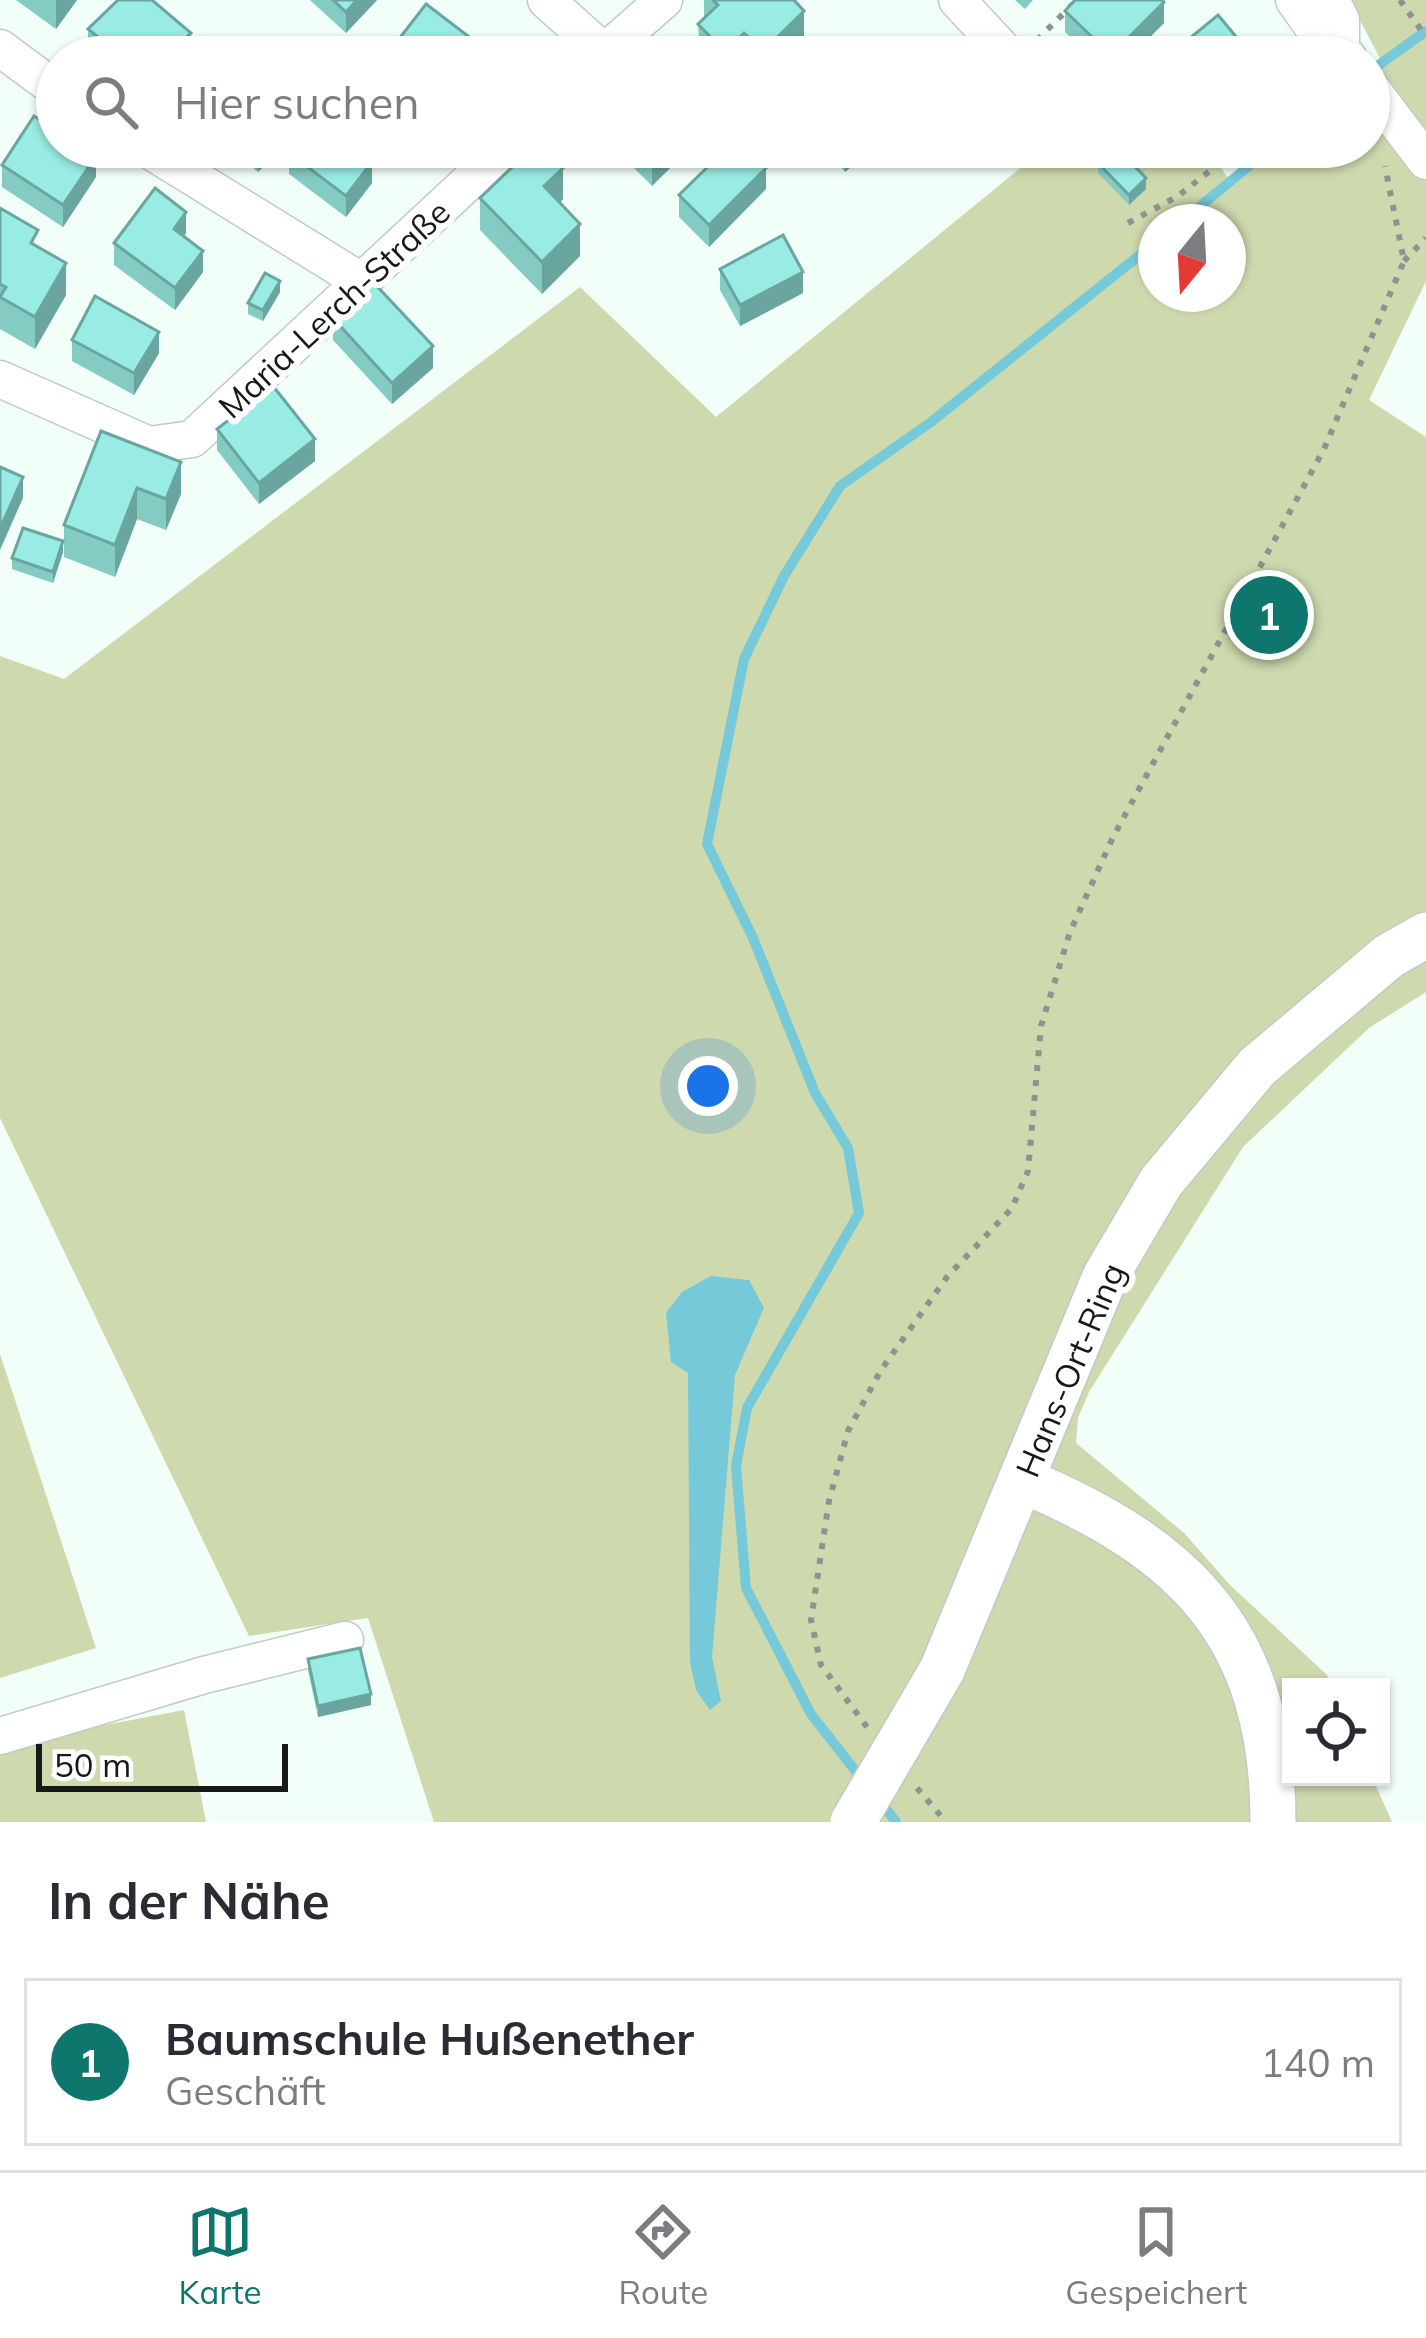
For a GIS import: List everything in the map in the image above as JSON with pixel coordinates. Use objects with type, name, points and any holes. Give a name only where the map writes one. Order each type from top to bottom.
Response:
[{"type":"main road","name":"Hans-Ort-Ring","points":[[853,1822],[942,1670],[1105,1276],[1161,1182],[1257,1067],[1389,956],[1426,935]]},
{"type":"main road","points":[[1024,1480],[1083,1506],[1158,1552],[1216,1612],[1252,1675],[1271,1755],[1273,1822]]},
{"type":"street","points":[[546,0],[583,36]]},
{"type":"street","points":[[623,36],[664,0]]},
{"type":"street","points":[[956,0],[990,36]]},
{"type":"street","points":[[1294,0],[1321,36]]},
{"type":"street","points":[[1331,0],[1342,20],[1343,36]]},
{"type":"street","points":[[0,48],[36,75]]},
{"type":"street","points":[[1390,114],[1418,152]]},
{"type":"street","points":[[178,168],[364,283]]},
{"type":"street","name":"Maria-Lerch-Straße","points":[[0,380],[149,445],[192,439],[484,168]]},
{"type":"street","points":[[0,1736],[205,1675],[345,1640]]},
{"type":"path","points":[[1040,36],[1077,0]]},
{"type":"path","points":[[1400,0],[1426,37]]},
{"type":"path","points":[[1390,164],[1418,152]]},
{"type":"path","points":[[1128,223],[1178,196],[1213,168]]},
{"type":"path","points":[[1384,168],[1404,261]]},
{"type":"path","points":[[876,1738],[820,1665],[811,1620],[829,1501],[848,1431],[881,1370],[947,1277],[1012,1208],[1028,1171],[1041,1026],[1070,932],[1114,837],[1324,449],[1404,261],[1426,238]]},
{"type":"path","points":[[904,1772],[946,1822]]},
{"type":"green space","points":[[1349,0],[1426,0],[1426,281],[1369,400],[1426,437],[1426,992],[1369,1028],[1243,1147],[1089,1392],[1078,1418],[1076,1443],[1184,1533],[1230,1585],[1327,1675],[1282,1678],[1282,1786],[1376,1786],[1392,1822],[434,1822],[368,1618],[249,1636],[0,1118],[0,656],[64,679],[580,287],[716,417],[1020,168],[1221,168],[1232,184],[1251,168],[1390,168],[1390,36],[1368,36]]},
{"type":"green space","points":[[0,1354],[96,1648],[0,1678]]},
{"type":"green space","points":[[184,1710],[206,1822],[0,1822],[0,1745]]},
{"type":"water","points":[[711,1276],[749,1280],[764,1308],[735,1375],[712,1657],[721,1701],[710,1710],[696,1690],[690,1662],[688,1373],[671,1362],[666,1313],[682,1292]]},
{"type":"building","points":[[118,0],[152,0],[191,33],[97,36],[88,29]]},
{"type":"building","points":[[333,0],[357,0],[346,12]]},
{"type":"building","points":[[713,0],[794,0],[804,11],[778,36],[710,36],[698,24],[718,5]]},
{"type":"building","points":[[1075,0],[1164,2],[1130,36],[1091,36],[1065,11]]},
{"type":"building","points":[[426,4],[468,36],[401,36]]},
{"type":"building","points":[[1218,15],[1236,36],[1192,36]]},
{"type":"building","points":[[34,116],[36,168],[88,168],[63,205],[2,165]]},
{"type":"building","points":[[309,168],[367,168],[346,196]]},
{"type":"building","points":[[511,168],[563,168],[544,186],[580,224],[542,262],[480,198]]},
{"type":"building","points":[[707,168],[766,168],[709,225],[679,195]]},
{"type":"building","points":[[1103,168],[1136,168],[1146,178],[1129,195]]},
{"type":"building","points":[[155,188],[186,212],[174,229],[203,251],[175,288],[114,243]]},
{"type":"building","points":[[0,208],[38,230],[31,243],[66,263],[35,317],[0,297],[6,287],[0,284]]},
{"type":"building","points":[[783,235],[803,272],[740,305],[720,269]]},
{"type":"building","points":[[265,273],[280,281],[263,310],[248,303]]},
{"type":"building","points":[[373,282],[433,346],[392,383],[333,318]]},
{"type":"building","points":[[95,296],[159,332],[134,373],[72,340]]},
{"type":"building","points":[[273,386],[315,439],[259,483],[217,429]]},
{"type":"building","points":[[101,431],[181,462],[166,499],[137,488],[115,545],[64,525]]},
{"type":"building","points":[[0,467],[23,477],[0,529]]},
{"type":"building","points":[[23,528],[63,541],[53,572],[12,558]]},
{"type":"building","points":[[360,1648],[371,1694],[318,1706],[308,1659]]},
{"type":"waterway","points":[[1390,57],[1426,31]]},
{"type":"waterway","points":[[1203,204],[1247,168]]},
{"type":"waterway","points":[[864,1782],[811,1714],[746,1588],[736,1466],[747,1408],[859,1213],[848,1148],[815,1093],[753,938],[707,844],[744,659],[784,576],[840,486],[931,422],[1138,256]]},
{"type":"waterway","points":[[880,1801],[896,1822]]},
{"type":"place","name":"Baumschule Hußenether","points":[[1269,615]]}]
